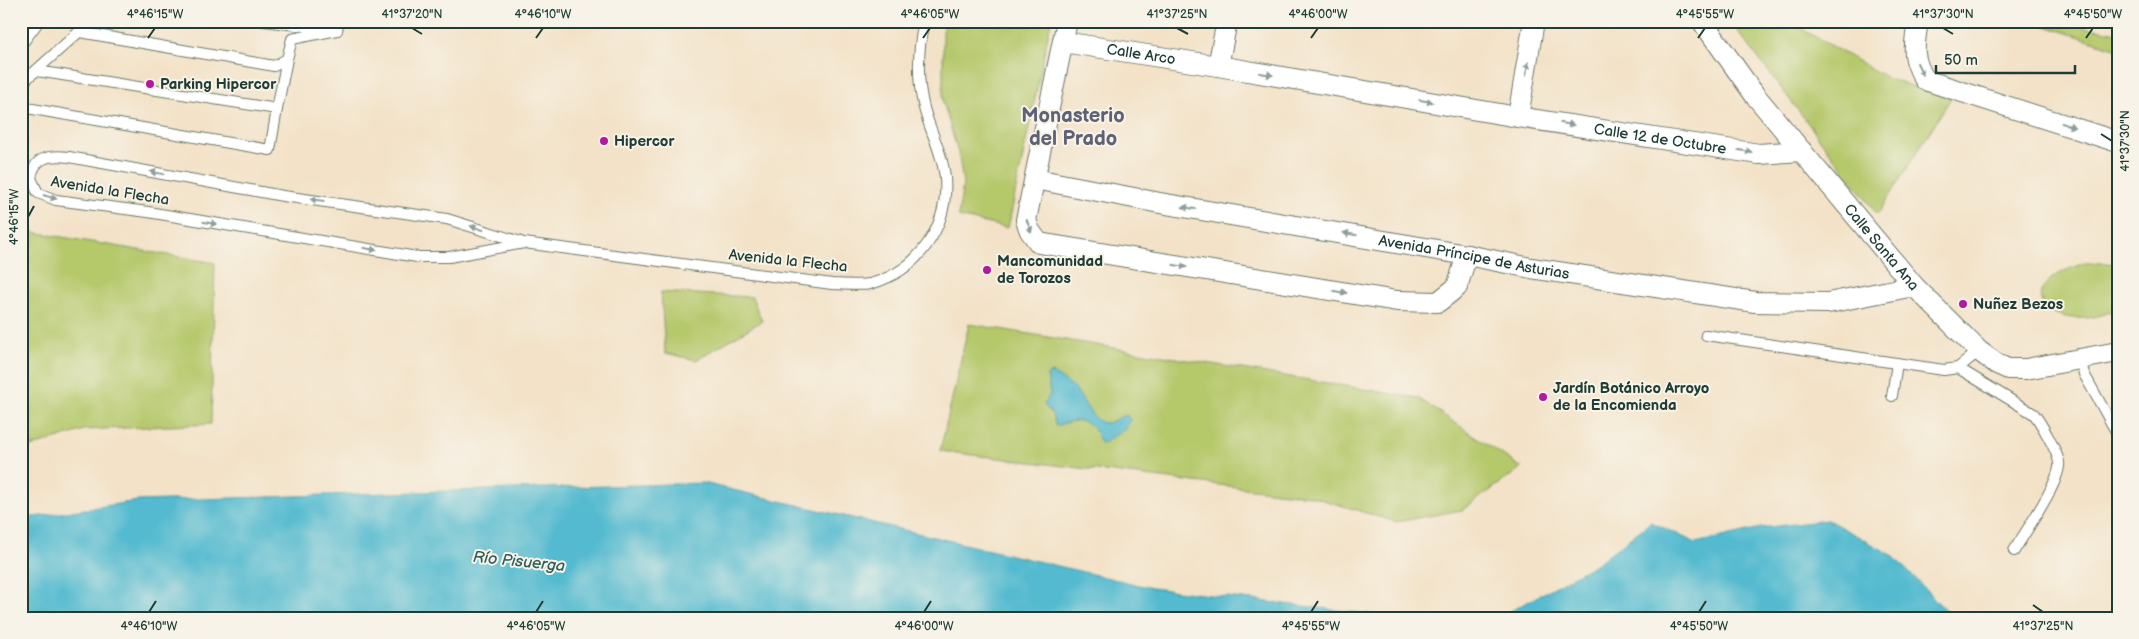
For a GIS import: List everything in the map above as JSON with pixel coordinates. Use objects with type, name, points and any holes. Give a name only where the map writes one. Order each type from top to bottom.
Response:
[{"type":"street","points":[[1067,21],[1026,220],[1030,232],[1040,243],[1397,301],[1438,302],[1457,287],[1467,255]]},
{"type":"street","points":[[1218,66],[1226,21]]},
{"type":"street","points":[[1518,117],[1534,21]]},
{"type":"street","name":"Calle Santa Ana","points":[[1702,21],[1754,94],[1914,286],[1979,350],[1997,364],[2008,369],[2026,369],[2118,352]]},
{"type":"street","points":[[1918,21],[1914,46],[1916,65],[1925,80],[2118,142]]},
{"type":"street","name":"Calle Arco","points":[[1063,42],[1218,66],[1518,117]]},
{"type":"street","name":"Calle 12 de Octubre","points":[[1518,117],[1759,154],[1802,151]]},
{"type":"street","name":"Avenida Príncipe de Asturias","points":[[1035,179],[1160,203],[1467,255],[1531,268],[1755,302],[1828,303],[1914,286]]},
{"type":"lane","points":[[21,45],[39,21]]},
{"type":"lane","points":[[21,84],[91,21]]},
{"type":"lane","points":[[264,21],[338,26]]},
{"type":"lane","name":"Avenida la Flecha","points":[[524,243],[449,257],[417,257],[148,212],[56,200],[38,193],[31,178],[35,165],[48,156],[69,157],[283,196],[447,218],[524,243],[832,284],[869,284],[892,274],[907,264],[925,247],[942,218],[945,176],[924,108],[920,83],[921,35],[924,21]]},
{"type":"lane","points":[[21,107],[270,150],[292,39],[338,26]]},
{"type":"lane","points":[[80,32],[274,66],[287,59]]},
{"type":"lane","points":[[36,71],[277,109]]},
{"type":"lane","points":[[1706,335],[1944,370],[1958,368],[1979,350]]},
{"type":"lane","points":[[2080,359],[2084,374],[2118,435]]},
{"type":"lane","points":[[1892,396],[1897,363]]},
{"type":"lane","points":[[1958,368],[2034,414],[2040,422],[2059,462],[2057,479],[2014,551]]},
{"type":"green space","points":[[943,21],[1051,21],[1008,228],[958,217],[963,184],[959,156],[943,102]]},
{"type":"green space","points":[[1730,21],[1788,21],[1889,79],[1951,98],[1877,214]]},
{"type":"green space","points":[[2030,21],[2051,21],[2118,33],[2118,49]]},
{"type":"green space","points":[[21,230],[215,263],[211,424],[84,430],[21,450]]},
{"type":"green space","points":[[2085,263],[2118,265],[2118,308],[2098,316],[2077,318],[2060,315],[2047,308],[2041,299],[2043,287],[2058,275]]},
{"type":"green space","points":[[661,292],[752,297],[762,321],[696,360],[665,353]]},
{"type":"green space","points":[[969,324],[1418,398],[1522,468],[1462,510],[1396,522],[1310,496],[940,451]]},
{"type":"water","points":[[1052,373],[1074,389],[1093,415],[1101,422],[1108,423],[1127,415],[1130,420],[1126,428],[1105,443],[1100,443],[1093,428],[1084,422],[1071,422],[1056,426],[1052,414],[1044,405],[1050,394],[1047,375]]},
{"type":"water","name":"Río Pisuerga","points":[[703,483],[1152,588],[1402,618],[21,618],[21,519],[137,501]]},
{"type":"water","points":[[1828,520],[1892,555],[1953,618],[1498,618],[1596,564],[1651,522],[1696,543],[1761,528]]},
{"type":"place","name":"Parking Hipercor","points":[[150,84]]},
{"type":"place","name":"Hipercor","points":[[604,141]]},
{"type":"place","name":"Mancomunidad de Torozos","points":[[987,270]]},
{"type":"place","name":"Nuñez Bezos","points":[[1963,304]]},
{"type":"place","name":"Jardín Botánico Arroyo de la Encomienda","points":[[1543,397]]},
{"type":"district","name":"Monasterio del Prado","points":[[1073,128]]}]
